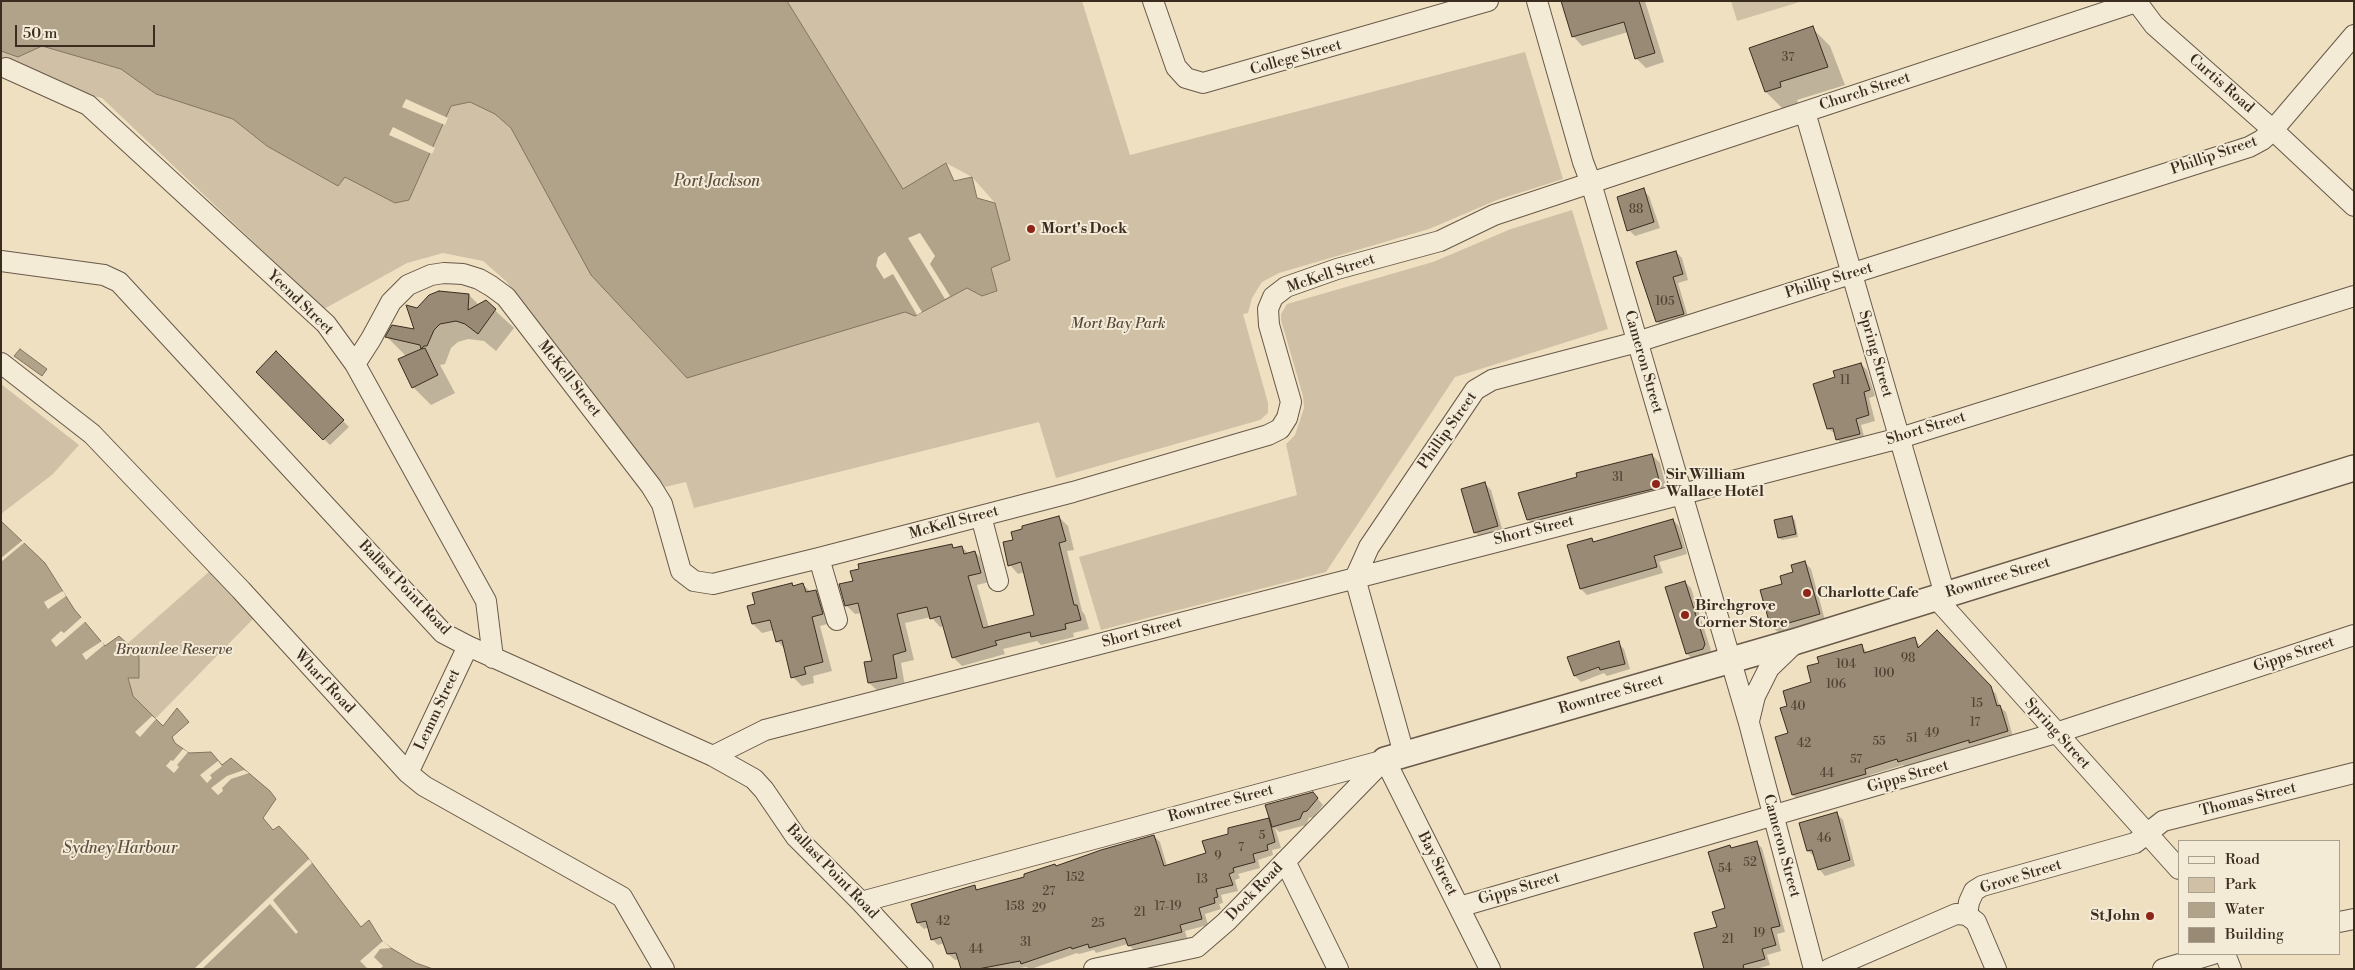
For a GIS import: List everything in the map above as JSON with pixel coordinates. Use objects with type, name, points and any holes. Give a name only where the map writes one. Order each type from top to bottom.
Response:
[{"type":"street","name":"College Street","points":[[1153,1],[1176,67],[1186,78],[1203,83],[1488,1]]},
{"type":"street","name":"Cameron Street","points":[[1537,1],[1582,162],[1591,183],[1749,723],[1814,969]]},
{"type":"street","name":"Church Street","points":[[1591,183],[2137,2]]},
{"type":"street","name":"Curtis Road","points":[[2137,2],[2154,25],[2273,130],[2354,206]]},
{"type":"street","name":"Phillip Street","points":[[1356,578],[1369,547],[1475,390],[1492,380],[1637,342],[2249,147],[2262,140],[2273,130],[2354,35]]},
{"type":"street","name":"Yeend Street","points":[[6,68],[88,105],[326,324],[355,364],[486,601],[493,658]]},
{"type":"street","name":"Spring Street","points":[[1805,112],[1900,438],[1941,596],[2056,733],[2178,868]]},
{"type":"street","name":"McKell Street","points":[[355,364],[391,302],[408,285],[431,275],[444,273],[456,273],[479,279],[506,297],[651,486],[662,504],[681,571],[694,581],[712,584],[980,516],[1268,435],[1280,429],[1287,418],[1291,402],[1269,325],[1268,309],[1273,297],[1286,287],[1337,269],[1440,241],[1494,216],[1591,183]]},
{"type":"street","name":"Ballast Point Road","points":[[1,261],[104,275],[119,282],[443,633],[493,658],[713,756],[754,779],[764,790],[796,837],[924,969]]},
{"type":"street","name":"Short Street","points":[[713,756],[765,730],[1900,438],[2354,296]]},
{"type":"street","name":"Wharf Road","points":[[1,363],[92,434],[241,590],[408,773],[424,786],[622,897],[664,969]]},
{"type":"street","name":"Rowntree Street","points":[[861,902],[1334,774],[1796,641],[2354,468]]},
{"type":"street","points":[[980,516],[998,581]]},
{"type":"street","points":[[820,558],[837,620]]},
{"type":"street","name":"Bay Street","points":[[1356,578],[1394,757],[1459,907],[1490,969]]},
{"type":"street","name":"Gipps Street","points":[[1459,907],[2056,733],[2354,635]]},
{"type":"street","name":"Cameron Street","points":[[1749,723],[1755,696],[1762,680],[1769,668],[1796,641]]},
{"type":"street","name":"Lemm Street","points":[[408,773],[468,646]]},
{"type":"street","name":"Dock Road","points":[[1094,969],[1197,947],[1226,922],[1342,801],[1394,757]]},
{"type":"street","name":"Thomas Street","points":[[2147,834],[2163,821],[2354,773]]},
{"type":"street","points":[[1334,774],[1341,784],[1342,801]]},
{"type":"street","name":"Grove Street","points":[[1968,915],[1974,891],[1982,886],[2135,843],[2147,834]]},
{"type":"street","points":[[1285,861],[1338,969]]},
{"type":"street","points":[[1829,969],[1956,914],[1968,915],[1976,922],[1996,969]]},
{"type":"street","points":[[2163,969],[2210,955]]},
{"type":"street","points":[[2225,955],[2231,969]]},
{"type":"green space","name":"Mort Bay Park","points":[[787,1],[1082,1],[1130,155],[1525,52],[1563,179],[1497,200],[1429,229],[1279,273],[1262,282],[1252,298],[1248,313],[1243,314],[1268,403],[1268,413],[1260,420],[1056,478],[1039,422],[694,508],[686,482],[665,487],[506,281],[483,261],[443,253],[407,263],[324,309],[102,98],[1,75],[1,51],[18,57],[42,46],[121,69],[156,94],[233,119],[267,146],[338,186],[345,176],[395,203],[409,200],[451,106],[470,102],[495,114],[511,128],[916,316],[967,288],[982,296],[997,292],[990,267],[995,203],[972,177],[946,163],[903,190]]},
{"type":"green space","points":[[1731,1],[1803,1],[1737,21]]},
{"type":"green space","points":[[1572,210],[1608,329],[1455,377],[1326,572],[1101,630],[1079,557],[1297,495],[1286,444],[1295,435],[1304,408],[1303,396],[1281,320],[1281,314],[1287,304],[1433,262],[1511,229]]},
{"type":"green space","points":[[1,384],[79,445],[53,474],[1,514]]},
{"type":"green space","name":"Brownlee Reserve","points":[[211,570],[254,618],[155,719],[130,692],[127,644]]},
{"type":"water","name":"Port Jackson","points":[[1,1],[787,1],[903,189],[946,163],[954,181],[972,177],[977,198],[995,203],[1010,260],[991,268],[997,291],[982,296],[967,288],[915,316],[905,312],[687,378],[591,275],[511,128],[495,114],[470,102],[451,106],[409,200],[395,203],[345,177],[338,186],[267,146],[233,119],[156,94],[121,69],[42,46],[18,57],[1,51]]},
{"type":"water","points":[[20,349],[47,369],[42,376],[14,356]]},
{"type":"water","name":"Sydney Harbour","points":[[1,521],[45,563],[74,609],[105,646],[119,636],[132,648],[139,657],[139,678],[128,678],[133,696],[163,726],[177,708],[189,722],[172,737],[175,743],[189,753],[211,752],[222,765],[231,758],[270,791],[276,799],[263,818],[273,830],[279,826],[305,854],[361,927],[369,920],[382,941],[391,948],[416,963],[433,969],[1,969]]},
{"type":"pier","points":[[406,99],[448,118],[445,125],[402,107]]},
{"type":"pier","points":[[393,127],[435,148],[432,154],[389,135]]},
{"type":"pier","points":[[920,233],[935,256],[930,264],[950,296],[945,299],[908,238]]},
{"type":"pier","points":[[885,252],[922,312],[917,315],[893,274],[884,279],[876,266],[878,257]]},
{"type":"pier","points":[[23,540],[25,542],[1,562],[1,558]]},
{"type":"pier","points":[[63,591],[66,596],[48,609],[44,602]]},
{"type":"pier","points":[[82,617],[86,621],[56,647],[51,640],[61,631],[64,633]]},
{"type":"pier","points":[[102,641],[104,645],[86,660],[82,654]]},
{"type":"pier","points":[[152,716],[156,719],[140,737],[135,732]]},
{"type":"pier","points":[[183,749],[188,752],[177,765],[179,767],[174,773],[166,766]]},
{"type":"pier","points":[[218,761],[222,766],[210,775],[212,778],[207,783],[200,775]]},
{"type":"pier","points":[[244,770],[249,773],[231,779],[218,795],[211,788],[227,776]]},
{"type":"pier","points":[[309,859],[312,863],[273,900],[298,932],[296,934],[270,904],[202,969],[194,969]]},
{"type":"pier","points":[[383,941],[391,948],[380,949],[374,957],[383,966],[380,969],[368,969],[360,961]]},
{"type":"building","points":[[1561,1],[1639,1],[1655,53],[1635,59],[1624,22],[1572,37]]},
{"type":"building","points":[[1813,26],[1828,67],[1780,82],[1781,87],[1765,92],[1749,48]]},
{"type":"building","points":[[1644,188],[1654,222],[1627,231],[1617,197]]},
{"type":"building","points":[[1676,251],[1683,274],[1673,277],[1684,314],[1656,322],[1636,262]]},
{"type":"building","points":[[439,291],[469,294],[468,310],[486,300],[496,309],[478,334],[465,324],[456,321],[440,324],[434,330],[427,346],[421,349],[420,345],[385,337],[392,325],[414,329],[406,305],[417,308],[429,295]]},
{"type":"building","points":[[425,348],[438,375],[412,388],[398,359]]},
{"type":"building","points":[[276,351],[344,420],[323,440],[256,372]]},
{"type":"building","points":[[1861,363],[1870,390],[1864,392],[1869,415],[1856,419],[1860,434],[1836,440],[1833,428],[1827,429],[1813,384],[1835,377],[1833,371]]},
{"type":"building","points":[[1652,454],[1661,487],[1527,520],[1518,493],[1577,477],[1576,473]]},
{"type":"building","points":[[1485,482],[1498,526],[1474,533],[1461,489]]},
{"type":"building","points":[[1059,516],[1066,541],[1059,543],[1074,605],[1077,605],[1081,620],[1065,624],[1066,629],[1031,637],[1030,632],[995,641],[997,645],[952,658],[940,616],[930,619],[927,607],[897,614],[906,651],[893,655],[897,678],[868,683],[864,662],[872,661],[858,603],[845,606],[839,584],[853,581],[850,571],[859,569],[858,564],[952,544],[953,548],[962,546],[964,554],[975,551],[981,573],[968,576],[983,628],[1034,615],[1021,562],[1008,566],[1003,542],[1013,540],[1011,532],[1022,529],[1022,526]]},
{"type":"building","points":[[1792,516],[1796,534],[1778,538],[1774,520]]},
{"type":"building","points":[[1673,519],[1682,548],[1654,556],[1657,567],[1580,589],[1567,545],[1592,538],[1593,542]]},
{"type":"building","points":[[1805,561],[1820,614],[1771,628],[1760,590],[1782,584],[1780,576],[1793,572],[1791,565]]},
{"type":"building","name":"Birchgrove Corner Store","points":[[1685,581],[1705,644],[1703,649],[1686,654],[1665,587]]},
{"type":"building","points":[[792,583],[793,586],[803,583],[806,592],[816,590],[823,614],[812,617],[823,662],[804,667],[806,674],[791,678],[782,640],[776,642],[770,620],[752,624],[747,606],[755,604],[752,593]]},
{"type":"building","points":[[1937,630],[1991,686],[1997,706],[2000,705],[2008,731],[1969,743],[1969,740],[1898,762],[1897,759],[1865,769],[1866,774],[1792,795],[1775,737],[1788,733],[1780,708],[1787,706],[1783,691],[1811,682],[1807,666],[1819,663],[1817,657],[1862,644],[1864,653],[1915,637],[1918,648]]},
{"type":"building","points":[[1619,641],[1625,664],[1600,670],[1599,667],[1574,676],[1567,657]]},
{"type":"building","points":[[1313,792],[1318,798],[1307,811],[1303,812],[1300,819],[1272,827],[1265,805]]},
{"type":"building","points":[[1837,812],[1850,860],[1818,870],[1812,850],[1807,851],[1799,823]]},
{"type":"building","points":[[1269,818],[1275,842],[1267,845],[1268,850],[1253,854],[1255,862],[1233,868],[1234,872],[1229,874],[1233,885],[1216,889],[1218,897],[1214,898],[1215,903],[1199,908],[1202,919],[1180,925],[1182,932],[1128,946],[1125,938],[1089,948],[1088,944],[1072,949],[1071,947],[1021,964],[1020,961],[978,969],[961,969],[956,953],[947,954],[941,937],[931,940],[926,921],[917,923],[911,904],[975,885],[976,890],[1024,877],[1024,874],[1055,864],[1056,866],[1101,850],[1154,835],[1164,866],[1206,853],[1202,841],[1228,834],[1228,828]]},
{"type":"building","points":[[1757,841],[1780,926],[1771,928],[1776,945],[1762,949],[1765,959],[1743,965],[1744,969],[1704,969],[1694,933],[1717,927],[1712,912],[1725,908],[1708,852],[1730,845],[1731,848]]},
{"type":"place","name":"Mort's Dock","points":[[1031,229]]},
{"type":"place","name":"Sir William Wallace Hotel","points":[[1656,484]]},
{"type":"place","name":"Charlotte Cafe","points":[[1807,593]]},
{"type":"place","name":"Birchgrove Corner Store","points":[[1685,615]]},
{"type":"place","name":"St John","points":[[2150,916]]}]
